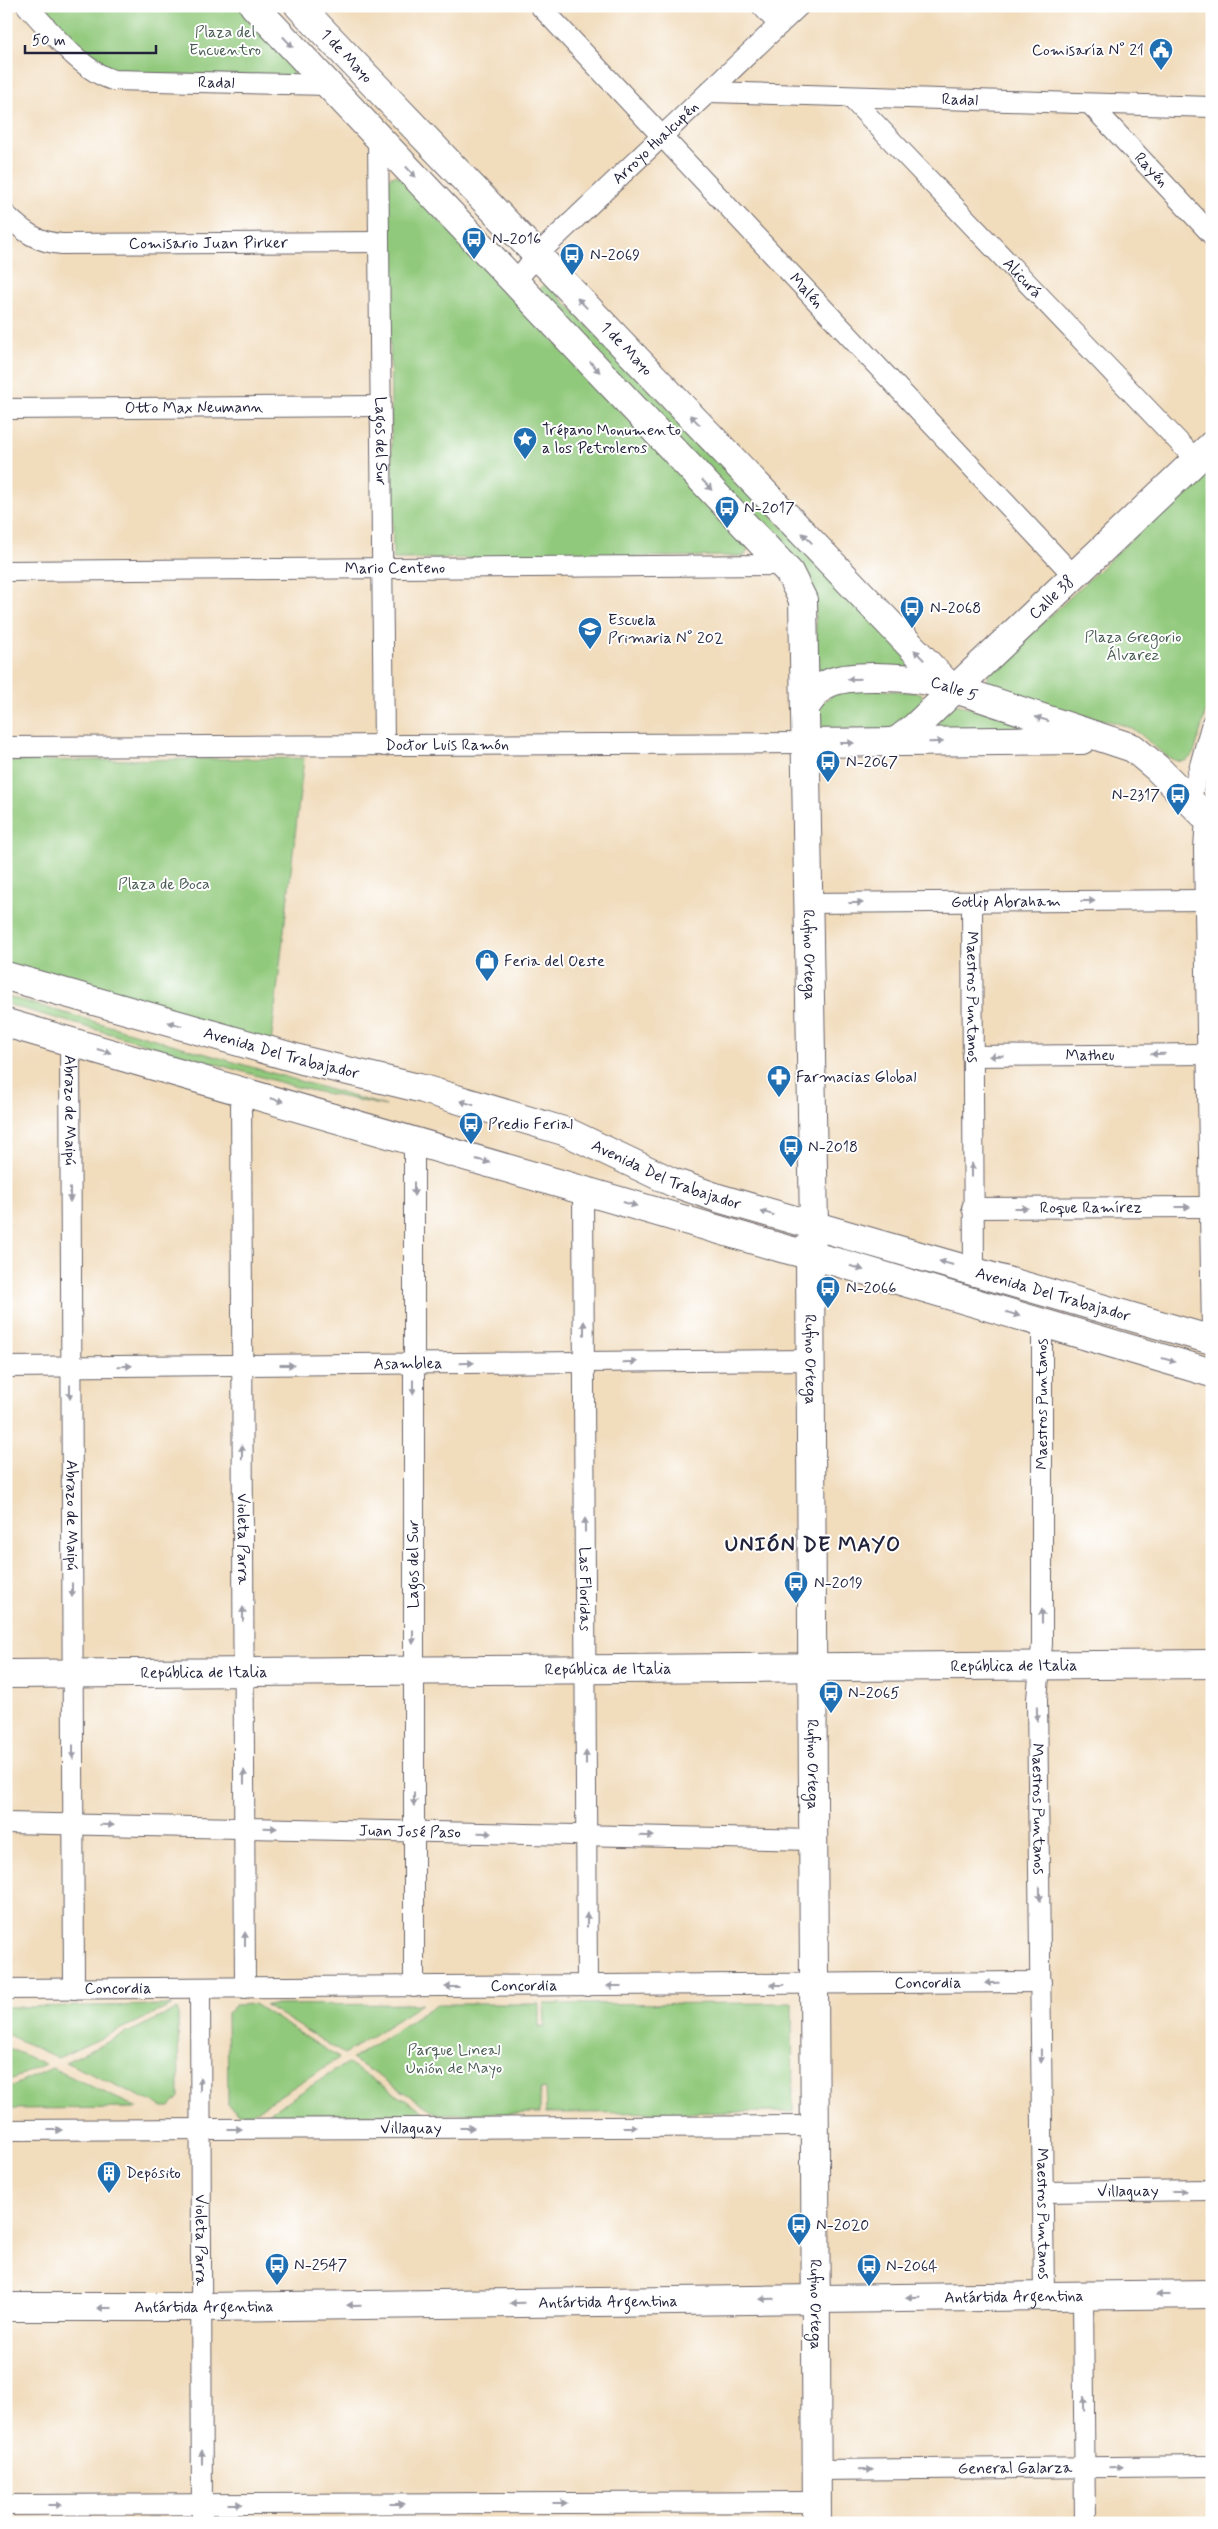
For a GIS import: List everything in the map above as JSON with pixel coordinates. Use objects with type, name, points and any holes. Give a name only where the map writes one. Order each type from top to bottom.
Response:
[{"type":"main road","name":"1 de Mayo","points":[[254,6],[782,565],[794,580],[803,600],[806,706]]},
{"type":"main road","name":"1 de Mayo","points":[[299,6],[953,690]]},
{"type":"main road","name":"Calle 38","points":[[887,743],[908,734],[1204,453]]},
{"type":"main road","name":"Calle 5","points":[[806,706],[820,688],[839,680],[909,678],[937,683],[953,690],[1133,748],[1145,757],[1203,813]]},
{"type":"main road","name":"Rufino Ortega","points":[[806,706],[807,903],[814,1226],[810,1255],[814,1667],[817,2513]]},
{"type":"main road","name":"Calle 5","points":[[887,743],[1105,739]]},
{"type":"main road","name":"Doctor Luis Ramón","points":[[806,743],[887,743]]},
{"type":"main road","name":"Avenida Del Trabajador","points":[[6,976],[292,1057],[407,1085],[567,1132],[694,1190],[1212,1340]]},
{"type":"main road","name":"Avenida Del Trabajador","points":[[6,1022],[1212,1373]]},
{"type":"main road","name":"República de Italia","points":[[6,1674],[1212,1664]]},
{"type":"main road","name":"Antártida Argentina","points":[[6,2307],[201,2307],[1212,2294]]},
{"type":"street","name":"Radal","points":[[27,6],[87,66],[103,77],[124,81],[329,85]]},
{"type":"street","name":"Malén","points":[[540,6],[1074,576]]},
{"type":"street","points":[[762,6],[779,25]]},
{"type":"street","name":"Arroyo Hualcupén","points":[[515,282],[537,255],[799,6]]},
{"type":"street","name":"Radal","points":[[709,92],[1212,107]]},
{"type":"street","name":"Alicurá","points":[[850,97],[1204,453]]},
{"type":"street","name":"Rayén","points":[[1090,104],[1212,235]]},
{"type":"street","name":"Lagos del Sur","points":[[378,137],[384,746]]},
{"type":"street","name":"Comisario Juan Pirker","points":[[6,215],[38,240],[62,244],[379,242]]},
{"type":"street","name":"Otto Max Neumann","points":[[6,408],[380,406]]},
{"type":"street","name":"Mario Centeno","points":[[6,571],[782,565]]},
{"type":"street","points":[[1212,723],[1203,813],[1208,852],[1205,900],[1212,1333]]},
{"type":"street","name":"Doctor Luis Ramón","points":[[6,747],[806,743]]},
{"type":"street","name":"Gotlip Abraham","points":[[807,903],[1205,900]]},
{"type":"street","name":"Maestros Puntanos","points":[[972,902],[972,1208],[974,1271]]},
{"type":"street","name":"Abrazo de Maipú","points":[[70,1041],[74,1989]]},
{"type":"street","name":"Matheu","points":[[972,1056],[1207,1054]]},
{"type":"street","name":"Violeta Parra","points":[[241,1090],[245,1988]]},
{"type":"street","name":"Lagos del Sur","points":[[414,1140],[414,1987]]},
{"type":"street","name":"Las Floridas","points":[[583,1190],[588,1986]]},
{"type":"street","name":"Roque Ramírez","points":[[972,1208],[1209,1207]]},
{"type":"street","name":"Maestros Puntanos","points":[[1042,1322],[1040,1665],[1037,1699],[1044,2296]]},
{"type":"street","name":"Asamblea","points":[[6,1367],[811,1360]]},
{"type":"street","name":"Juan José Paso","points":[[6,1823],[814,1840]]},
{"type":"street","name":"Concordia","points":[[6,1989],[1041,1982]]},
{"type":"street","name":"Violeta Parra","points":[[200,1988],[202,2513]]},
{"type":"street","name":"Villaguay","points":[[6,2130],[815,2126]]},
{"type":"street","name":"Villaguay","points":[[1043,2192],[1212,2190]]},
{"type":"street","points":[[1083,2295],[1085,2523]]},
{"type":"street","name":"General Galarza","points":[[817,2470],[1212,2466]]},
{"type":"street","points":[[6,2505],[202,2513],[817,2513]]},
{"type":"green space","name":"Plaza del Encuentro","points":[[38,6],[241,6],[295,66],[292,76],[122,74],[101,69]]},
{"type":"green space","points":[[397,175],[749,547],[745,556],[393,559],[388,181],[391,176]]},
{"type":"green space","points":[[546,283],[917,665],[818,681],[815,604],[538,291]]},
{"type":"green space","name":"Plaza Gregorio Álvarez","points":[[1212,463],[1212,690],[1195,750],[1189,759],[1182,761],[1174,760],[1165,755],[1141,734],[1123,725],[993,694],[986,684],[988,675]]},
{"type":"green space","points":[[845,687],[921,693],[924,702],[900,730],[821,729],[817,725],[815,707]]},
{"type":"green space","points":[[956,704],[1035,725],[1038,727],[922,731]]},
{"type":"green space","name":"Plaza de Boca","points":[[304,758],[271,1043],[6,968],[6,761]]},
{"type":"green space","points":[[6,996],[386,1106],[300,1088],[6,1004]]},
{"type":"green space","points":[[792,2003],[793,2112],[546,2113],[545,2089],[540,2090],[540,2113],[438,2114],[352,2059],[437,2004],[539,2004],[539,2027],[545,2027],[544,2004]]},
{"type":"green space","points":[[254,2004],[339,2058],[251,2114],[239,2114],[228,2105],[227,2014],[235,2005]]},
{"type":"green space","name":"Parque Lineal Unión de Mayo","points":[[422,2004],[344,2054],[265,2005]]},
{"type":"green space","points":[[173,2005],[58,2058],[6,2034],[6,2007]]},
{"type":"green space","points":[[178,2009],[179,2097],[170,2107],[163,2107],[65,2062]]},
{"type":"green space","points":[[6,2047],[45,2064],[6,2082]]},
{"type":"green space","name":"Parque Lineal Unión de Mayo","points":[[347,2063],[427,2114],[267,2114]]},
{"type":"green space","points":[[52,2068],[138,2108],[6,2109],[6,2089]]},
{"type":"place","name":"Comisaría N° 21","points":[[1161,71]]},
{"type":"place","name":"N-2016","points":[[474,260]]},
{"type":"place","name":"N-2069","points":[[572,276]]},
{"type":"place","name":"Trépano Monumento a los Petroleros","points":[[525,460]]},
{"type":"place","name":"N-2017","points":[[727,529]]},
{"type":"place","name":"N-2068","points":[[912,629]]},
{"type":"place","name":"Escuela Primaria N° 202","points":[[590,650]]},
{"type":"place","name":"N-2067","points":[[828,783]]},
{"type":"place","name":"N-2317","points":[[1178,816]]},
{"type":"place","name":"Feria del Oeste","points":[[487,982]]},
{"type":"place","name":"Farmacias Global","points":[[779,1098]]},
{"type":"place","name":"Predio Ferial","points":[[471,1145]]},
{"type":"place","name":"N-2018","points":[[791,1168]]},
{"type":"place","name":"N-2066","points":[[828,1309]]},
{"type":"place","name":"N-2019","points":[[796,1604]]},
{"type":"place","name":"N-2065","points":[[831,1714]]},
{"type":"place","name":"Depósito","points":[[109,2194]]},
{"type":"place","name":"N-2020","points":[[799,2246]]},
{"type":"place","name":"N-2547","points":[[277,2286]]},
{"type":"place","name":"N-2064","points":[[869,2287]]},
{"type":"district","name":"UNIÓN DE MAYO","points":[[813,1545]]}]
